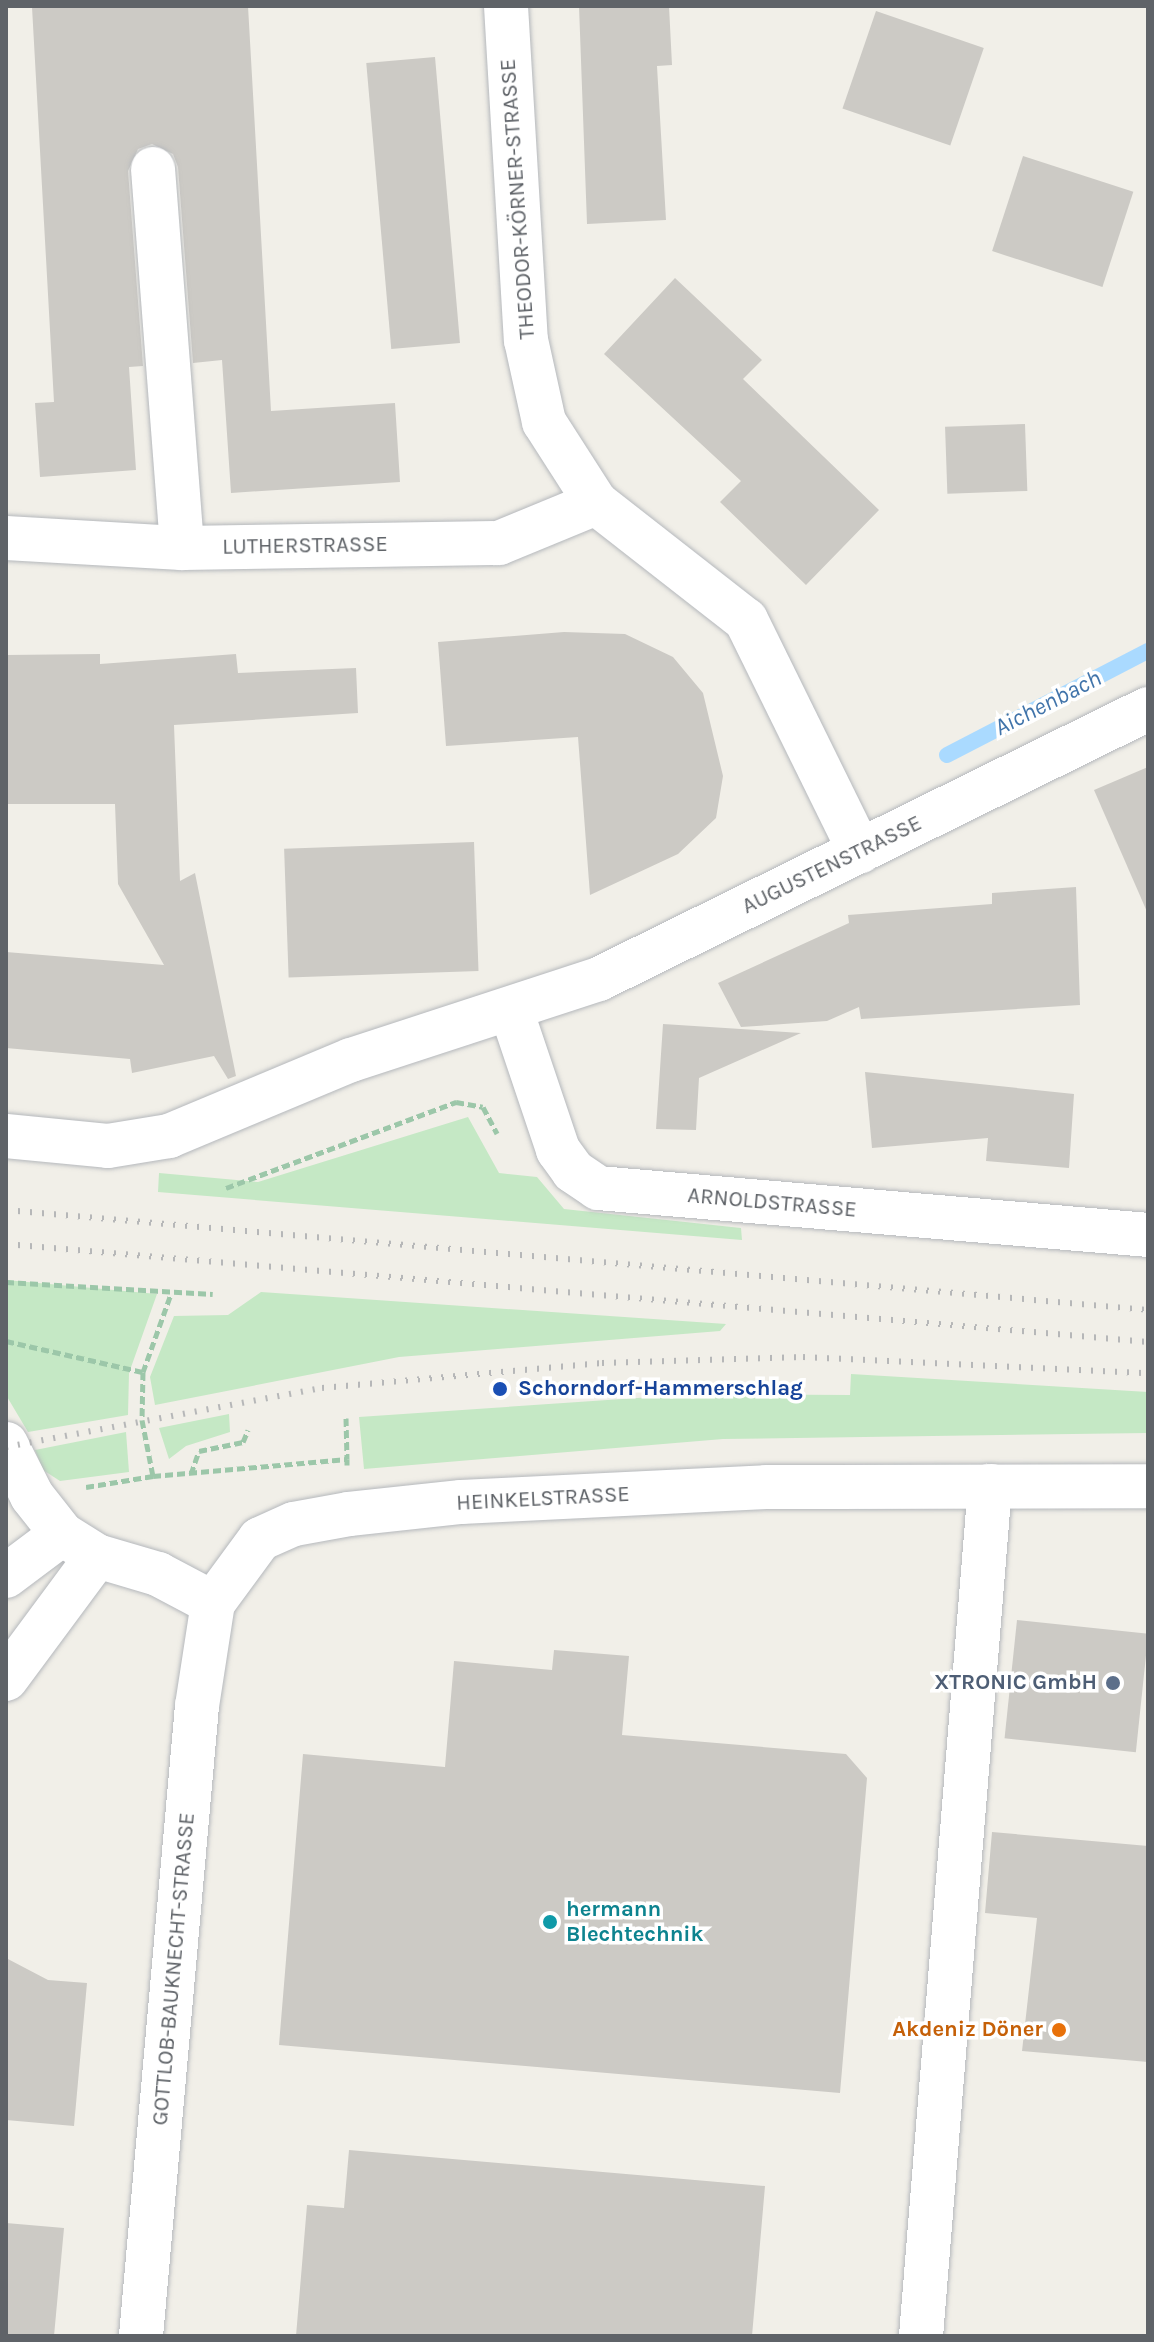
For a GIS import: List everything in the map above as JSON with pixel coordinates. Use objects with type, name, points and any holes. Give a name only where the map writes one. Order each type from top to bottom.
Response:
[{"type":"street","name":"THEODOR-KÖRNER-STRASSE","points":[[506,6],[526,340],[544,422],[596,503],[746,620],[860,852]]},
{"type":"street","points":[[153,169],[182,548]]},
{"type":"street","name":"LUTHERSTRASSE","points":[[6,538],[182,548],[499,543],[596,503]]},
{"type":"street","name":"AUGUSTENSTRASSE","points":[[6,1136],[108,1146],[169,1136],[351,1060],[599,979],[1148,709]]},
{"type":"street","name":"ARNOLDSTRASSE","points":[[511,1010],[558,1150],[573,1171],[598,1188],[1148,1235]]},
{"type":"street","points":[[6,1444],[32,1496],[79,1545],[158,1574],[213,1603]]},
{"type":"street","points":[[921,2336],[990,1486]]},
{"type":"street","name":"HEINKELSTRASSE","points":[[213,1603],[260,1539],[294,1524],[349,1514],[766,1487],[1148,1486]]},
{"type":"street","points":[[6,1576],[79,1545]]},
{"type":"street","points":[[6,1679],[79,1545]]},
{"type":"street","name":"GOTTLOB-BAUKNECHT-STRASSE","points":[[141,2336],[197,1706],[213,1603]]},
{"type":"path","points":[[226,1188],[456,1102],[483,1107],[502,1144]]},
{"type":"path","points":[[6,1282],[171,1294],[213,1294]]},
{"type":"path","points":[[153,1476],[142,1420],[143,1372],[171,1294]]},
{"type":"path","points":[[6,1341],[143,1372]]},
{"type":"path","points":[[346,1418],[349,1514]]},
{"type":"path","points":[[191,1474],[199,1451],[243,1442],[248,1430]]},
{"type":"path","points":[[32,1496],[153,1476],[347,1459]]},
{"type":"green space","points":[[468,1117],[499,1173],[537,1177],[564,1209],[741,1228],[742,1240],[158,1192],[159,1173],[258,1182]]},
{"type":"green space","points":[[6,1280],[157,1294],[129,1373],[128,1415],[28,1432],[6,1395]]},
{"type":"green space","points":[[261,1292],[726,1324],[720,1331],[399,1357],[155,1405],[150,1377],[174,1316],[228,1315]]},
{"type":"green space","points":[[851,1374],[1148,1392],[1148,1433],[723,1439],[364,1469],[359,1417],[696,1394],[850,1395]]},
{"type":"green space","points":[[229,1414],[230,1432],[186,1446],[169,1459],[159,1428]]},
{"type":"green space","points":[[126,1432],[129,1472],[60,1481],[43,1470],[35,1450]]},
{"type":"building","points":[[248,6],[271,411],[395,403],[400,482],[231,493],[222,360],[193,363],[178,167],[173,154],[152,144],[138,149],[128,171],[143,366],[129,367],[136,470],[40,477],[35,403],[54,402],[32,7]]},
{"type":"building","points":[[579,6],[669,6],[672,65],[657,66],[666,220],[587,224]]},
{"type":"building","points":[[876,11],[984,48],[950,146],[842,108]]},
{"type":"building","points":[[435,57],[460,343],[391,349],[366,63]]},
{"type":"building","points":[[1023,156],[1133,192],[1102,287],[992,251]]},
{"type":"building","points":[[675,278],[762,360],[743,379],[879,510],[806,585],[720,502],[741,481],[604,354]]},
{"type":"building","points":[[1025,424],[1027,491],[947,494],[945,427]]},
{"type":"building","points":[[564,632],[625,634],[673,657],[703,693],[723,776],[716,818],[678,854],[590,895],[578,737],[446,746],[438,642]]},
{"type":"building","points":[[100,654],[100,664],[236,654],[238,673],[356,668],[358,713],[174,725],[180,881],[195,873],[236,1076],[228,1079],[214,1056],[132,1073],[130,1059],[6,1048],[6,952],[164,965],[118,884],[115,804],[6,804],[6,655]]},
{"type":"building","points":[[1148,767],[1148,914],[1094,790]]},
{"type":"building","points":[[474,842],[479,971],[289,978],[284,849]]},
{"type":"building","points":[[1076,887],[1080,1005],[861,1019],[859,1007],[827,1021],[741,1027],[718,983],[849,923],[848,915],[992,904],[992,893]]},
{"type":"building","points":[[663,1024],[801,1033],[699,1078],[696,1130],[656,1129]]},
{"type":"building","points":[[865,1072],[1074,1094],[1069,1168],[986,1161],[988,1138],[872,1148]]},
{"type":"building","points":[[1017,1620],[1148,1634],[1136,1752],[1005,1738]]},
{"type":"building","name":"hermann Blechtechnik","points":[[554,1650],[629,1656],[622,1735],[846,1754],[867,1778],[840,2093],[279,2045],[303,1754],[445,1767],[454,1661],[552,1670]]},
{"type":"building","points":[[992,1832],[1148,1846],[1148,2062],[1022,2051],[1037,1918],[985,1913]]},
{"type":"building","points":[[6,1958],[48,1980],[87,1983],[74,2126],[6,2120]]},
{"type":"building","points":[[349,2150],[765,2186],[752,2336],[296,2336],[307,2205],[344,2208]]},
{"type":"building","points":[[6,2223],[64,2228],[54,2336],[6,2336]]},
{"type":"waterway","name":"Aichenbach","points":[[947,755],[1148,651]]},
{"type":"railway","points":[[6,1210],[1148,1310]]},
{"type":"railway","points":[[6,1244],[1148,1342]]},
{"type":"railway","points":[[6,1447],[322,1388],[602,1363],[803,1357],[1148,1373]]},
{"type":"place","name":"Schorndorf-Hammerschlag","points":[[500,1389]]},
{"type":"place","name":"XTRONIC GmbH","points":[[1113,1683]]},
{"type":"place","name":"hermann Blechtechnik","points":[[550,1922]]},
{"type":"place","name":"Akdeniz Döner","points":[[1059,2030]]}]
